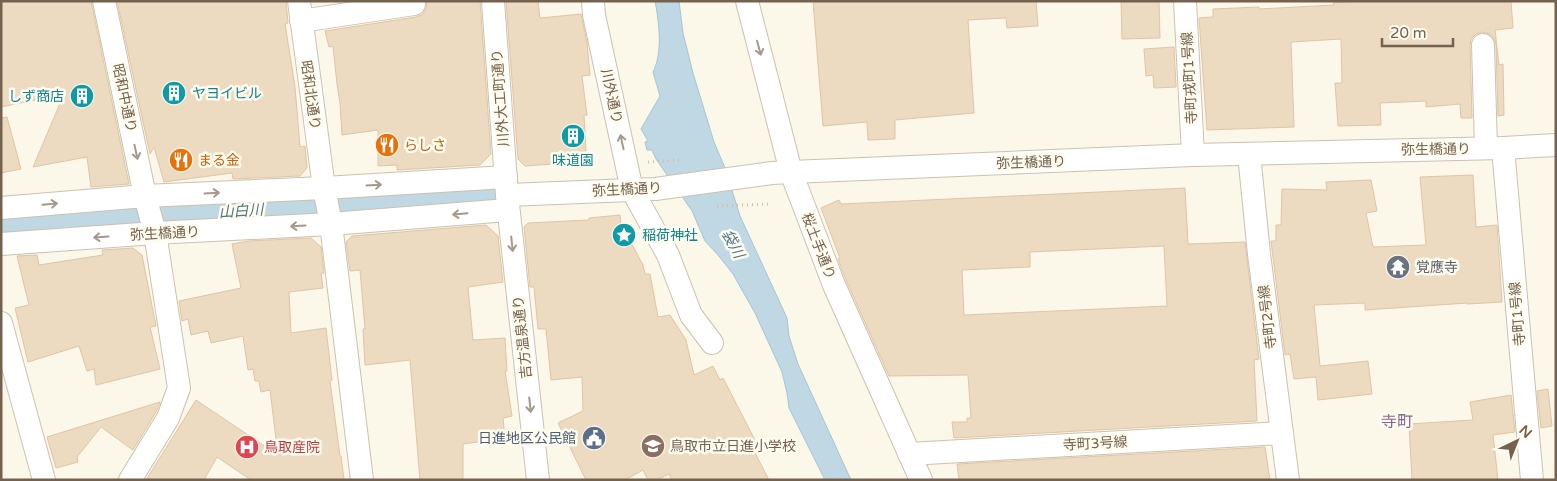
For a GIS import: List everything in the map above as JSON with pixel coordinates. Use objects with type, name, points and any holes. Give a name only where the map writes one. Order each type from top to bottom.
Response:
[{"type":"street","name":"昭和中通り","points":[[104,1],[154,233],[179,388],[168,418],[130,480]]},
{"type":"street","name":"川外大工町通り","points":[[493,1],[507,194]]},
{"type":"street","name":"川外通り","points":[[593,1],[594,14],[632,190],[668,255],[691,315],[712,343]]},
{"type":"street","name":"桜土手通り","points":[[747,1],[782,173],[921,480]]},
{"type":"street","name":"寺町戎町1号線","points":[[1185,1],[1193,155]]},
{"type":"street","points":[[300,11],[414,4]]},
{"type":"street","name":"昭和北通り","points":[[300,11],[324,188],[331,224],[362,480]]},
{"type":"street","name":"寺町1号線","points":[[1483,45],[1532,480]]},
{"type":"street","name":"弥生橋通り","points":[[1,208],[145,196],[324,188],[507,194],[632,190],[655,189],[782,173],[1193,155],[1556,145]]},
{"type":"street","name":"寺町2号線","points":[[1249,154],[1259,254],[1288,480]]},
{"type":"street","name":"弥生橋通り","points":[[1,244],[154,233],[331,224],[507,194]]},
{"type":"street","name":"吉方温泉通り","points":[[507,194],[538,480]]},
{"type":"street","points":[[1,323],[44,480]]},
{"type":"street","name":"寺町3号線","points":[[910,454],[1281,433]]},
{"type":"water","name":"袋川","points":[[655,1],[679,1],[683,33],[693,73],[714,142],[725,168],[740,216],[787,318],[789,336],[798,364],[851,480],[825,480],[789,408],[782,372],[755,313],[733,274],[705,241],[692,211],[656,159],[652,150],[647,150],[645,142],[648,141],[641,129],[660,96],[653,72],[659,47],[659,28]]},
{"type":"building","points":[[1,1],[91,1],[129,184],[91,187],[87,157],[33,167],[64,94],[1,107]]},
{"type":"building","points":[[117,1],[286,1],[288,23],[285,24],[295,87],[300,147],[305,146],[307,168],[300,176],[233,179],[232,173],[164,182],[154,147],[150,154]]},
{"type":"building","points":[[427,1],[480,1],[491,154],[480,165],[397,170],[397,165],[378,166],[378,130],[342,135],[333,46],[329,47],[325,31],[416,17],[422,15],[426,9]]},
{"type":"building","points":[[506,1],[538,1],[540,18],[581,14],[587,43],[590,75],[582,76],[587,115],[584,115],[586,151],[579,152],[580,162],[525,166],[518,159]]},
{"type":"building","points":[[813,1],[1036,1],[1038,26],[1007,28],[1006,18],[968,20],[974,113],[895,120],[895,139],[868,140],[867,122],[823,126]]},
{"type":"building","points":[[1121,1],[1159,1],[1160,38],[1122,39]]},
{"type":"building","points":[[1358,1],[1511,1],[1513,28],[1495,30],[1499,65],[1503,64],[1504,115],[1498,116],[1496,44],[1490,34],[1482,32],[1476,34],[1471,39],[1470,45],[1472,118],[1461,118],[1460,104],[1426,107],[1426,101],[1380,103],[1381,125],[1338,126],[1335,83],[1342,83],[1341,39],[1291,42],[1294,127],[1207,130],[1199,18],[1213,17],[1213,9],[1259,7],[1259,9],[1334,5],[1333,3]]},
{"type":"building","points":[[1174,47],[1176,87],[1154,88],[1153,75],[1146,76],[1144,49]]},
{"type":"building","points":[[7,117],[21,169],[1,173],[1,118]]},
{"type":"building","points":[[1473,175],[1476,227],[1497,225],[1502,302],[1365,310],[1365,303],[1314,305],[1320,366],[1368,361],[1372,394],[1318,400],[1316,377],[1294,379],[1290,354],[1285,355],[1271,241],[1276,241],[1276,225],[1281,225],[1282,189],[1327,190],[1326,182],[1371,180],[1377,211],[1366,213],[1373,247],[1426,245],[1420,177]]},
{"type":"building","points":[[1185,188],[1188,244],[1245,242],[1259,359],[1254,360],[1257,421],[954,438],[952,422],[967,422],[967,418],[971,418],[968,375],[889,376],[846,280],[838,259],[840,258],[821,208],[839,200],[841,204]],"holes":[[[1164,246],[1167,306],[964,315],[962,270],[1030,267],[1030,252]]]},
{"type":"building","points":[[620,215],[621,224],[643,265],[645,274],[650,274],[658,317],[670,315],[686,340],[694,375],[713,366],[720,380],[723,378],[757,444],[752,447],[769,480],[672,480],[669,474],[657,480],[648,480],[643,470],[625,480],[586,480],[558,423],[583,411],[582,377],[551,380],[546,329],[538,329],[534,287],[530,287],[524,227],[528,223],[589,220],[589,218]]},
{"type":"building","points":[[486,225],[498,236],[503,282],[468,287],[473,340],[505,338],[507,371],[505,371],[512,416],[503,418],[505,438],[463,444],[463,480],[420,480],[410,360],[365,365],[363,329],[365,329],[360,270],[350,271],[346,242],[352,236]]},
{"type":"building","points":[[311,238],[321,247],[324,273],[321,273],[323,288],[289,292],[291,333],[326,328],[332,380],[330,381],[344,480],[251,480],[217,457],[204,480],[146,480],[196,400],[278,455],[270,390],[261,392],[259,381],[255,381],[253,369],[248,370],[243,336],[211,343],[208,331],[191,335],[188,319],[182,321],[179,301],[241,288],[232,244],[248,241]]},
{"type":"building","points":[[133,248],[142,255],[156,326],[150,327],[160,369],[96,385],[94,369],[87,371],[79,346],[28,362],[15,308],[29,305],[17,256],[37,255],[39,265],[103,255],[102,250]]},
{"type":"building","points":[[1548,389],[1552,426],[1541,428],[1537,391]]},
{"type":"building","points":[[1511,395],[1515,432],[1493,435],[1498,480],[1412,480],[1409,424],[1473,420],[1470,402]]},
{"type":"building","points":[[160,402],[133,450],[101,427],[77,457],[78,462],[56,468],[47,437]]},
{"type":"building","points":[[1265,447],[1270,480],[959,480],[957,464]]},
{"type":"waterway","name":"山白川","points":[[1,226],[304,209],[481,196]]},
{"type":"place","name":"ヤヨイビル","points":[[174,93]]},
{"type":"place","name":"しず商店","points":[[82,96]]},
{"type":"place","name":"味道園","points":[[573,136]]},
{"type":"place","name":"らしさ","points":[[387,145]]},
{"type":"place","name":"まる金","points":[[181,160]]},
{"type":"place","name":"稲荷神社","points":[[624,235]]},
{"type":"place","name":"覚應寺","points":[[1398,267]]},
{"type":"place","name":"日進地区公民館","points":[[594,438]]},
{"type":"place","name":"鳥取市立日進小学校","points":[[653,446]]},
{"type":"place","name":"鳥取産院","points":[[247,447]]},
{"type":"district","name":"寺町","points":[[1397,421]]}]
